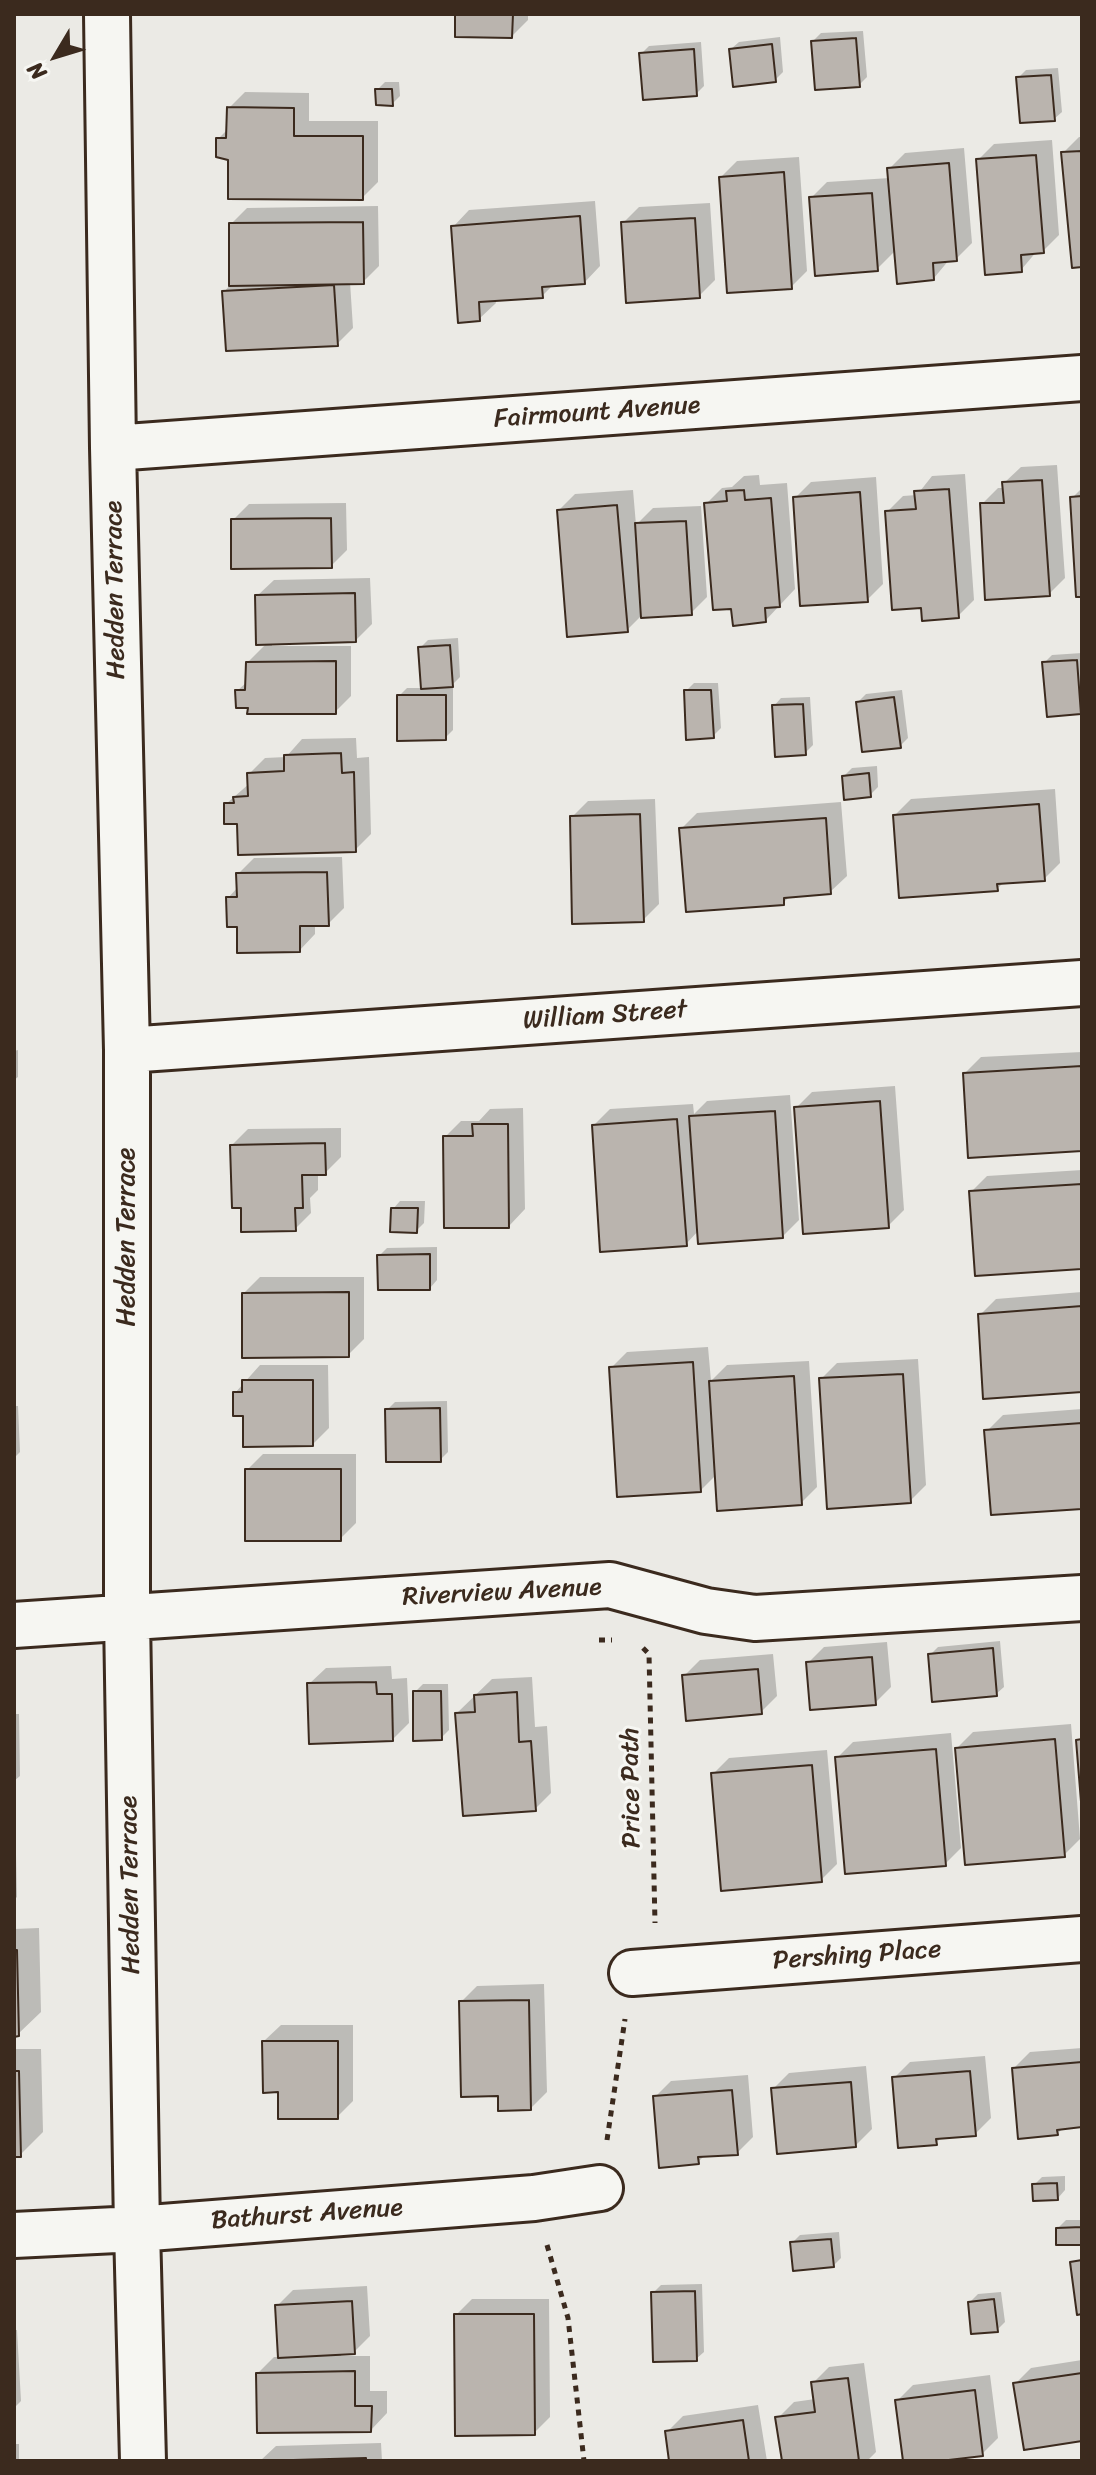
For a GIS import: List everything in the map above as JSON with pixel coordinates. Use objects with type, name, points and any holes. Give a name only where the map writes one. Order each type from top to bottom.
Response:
[{"type":"street","name":"Hedden Terrace","points":[[107,14],[127,1050],[127,1617],[143,2461]]},
{"type":"street","name":"Fairmount Avenue","points":[[113,448],[1082,378]]},
{"type":"street","name":"William Street","points":[[127,1050],[1082,983]]},
{"type":"street","name":"Riverview Avenue","points":[[14,1625],[610,1585],[706,1611],[755,1618],[1082,1598]]},
{"type":"street","name":"Pershing Place","points":[[632,1973],[1082,1939]]},
{"type":"street","name":"Bathurst Avenue","points":[[14,2235],[137,2229],[534,2198],[600,2188]]},
{"type":"path","points":[[599,1640],[622,1639]]},
{"type":"path","name":"Price Path","points":[[600,2188],[632,1973],[655,1929],[649,1654],[633,1639]]},
{"type":"path","points":[[534,2198],[568,2318],[584,2461]]},
{"type":"building","points":[[455,14],[513,14],[512,38],[455,37]]},
{"type":"building","points":[[856,38],[860,87],[815,90],[811,41]]},
{"type":"building","points":[[772,44],[776,82],[733,87],[729,49]]},
{"type":"building","points":[[694,49],[697,96],[643,100],[639,53]]},
{"type":"building","points":[[1051,75],[1055,121],[1020,123],[1016,77]]},
{"type":"building","points":[[375,89],[392,89],[393,106],[376,105]]},
{"type":"building","points":[[227,107],[294,108],[294,136],[363,136],[363,200],[228,199],[228,160],[216,157],[216,138],[226,138]]},
{"type":"building","points":[[1082,151],[1082,267],[1072,268],[1061,152]]},
{"type":"building","points":[[1036,155],[1044,253],[1021,255],[1022,272],[985,275],[976,159]]},
{"type":"building","points":[[949,163],[957,261],[933,263],[934,280],[897,284],[887,168]]},
{"type":"building","points":[[784,172],[792,289],[727,293],[719,177]]},
{"type":"building","points":[[872,193],[878,271],[815,276],[809,197]]},
{"type":"building","points":[[580,216],[585,284],[542,287],[543,298],[479,302],[480,321],[458,323],[451,226]]},
{"type":"building","points":[[695,218],[700,298],[626,303],[621,222]]},
{"type":"building","points":[[363,222],[364,284],[229,286],[229,223]]},
{"type":"building","points":[[334,285],[338,346],[226,351],[222,291]]},
{"type":"building","points":[[1042,480],[1050,596],[985,600],[980,503],[1004,503],[1002,482]]},
{"type":"building","points":[[949,489],[959,618],[922,621],[921,608],[892,610],[885,511],[916,509],[914,491]]},
{"type":"building","points":[[744,490],[745,500],[771,498],[780,607],[765,608],[766,622],[733,626],[731,609],[713,610],[704,503],[727,501],[726,491]]},
{"type":"building","points":[[860,492],[868,602],[800,606],[793,497]]},
{"type":"building","points":[[1082,496],[1082,597],[1076,597],[1070,497]]},
{"type":"building","points":[[617,505],[628,632],[567,637],[557,510]]},
{"type":"building","points":[[331,518],[332,568],[231,569],[231,519]]},
{"type":"building","points":[[686,521],[692,615],[641,618],[635,523]]},
{"type":"building","points":[[355,593],[356,642],[256,645],[255,595]]},
{"type":"building","points":[[450,645],[453,687],[421,689],[418,647]]},
{"type":"building","points":[[1077,660],[1081,714],[1047,717],[1042,662]]},
{"type":"building","points":[[336,661],[336,714],[247,714],[248,708],[236,708],[235,690],[245,690],[246,662]]},
{"type":"building","points":[[684,690],[711,690],[714,738],[686,740]]},
{"type":"building","points":[[397,695],[446,695],[446,740],[397,741]]},
{"type":"building","points":[[894,697],[901,748],[862,752],[856,702]]},
{"type":"building","points":[[803,704],[806,755],[775,757],[772,705]]},
{"type":"building","points":[[341,753],[342,773],[354,772],[356,852],[238,855],[237,824],[224,824],[224,803],[234,803],[233,797],[248,796],[247,773],[284,771],[284,755]]},
{"type":"building","points":[[869,773],[871,797],[844,800],[842,776]]},
{"type":"building","points":[[1039,804],[1045,881],[997,884],[998,891],[899,898],[893,815]]},
{"type":"building","points":[[640,814],[644,922],[572,924],[570,816]]},
{"type":"building","points":[[826,818],[831,894],[784,898],[784,905],[686,912],[679,828]]},
{"type":"building","points":[[327,872],[329,926],[300,926],[300,952],[237,953],[237,927],[227,927],[226,897],[237,897],[236,873]]},
{"type":"building","points":[[1082,1066],[1082,1151],[968,1158],[963,1073]]},
{"type":"building","points":[[880,1101],[889,1228],[803,1234],[794,1107]]},
{"type":"building","points":[[775,1111],[783,1238],[698,1244],[689,1116]]},
{"type":"building","points":[[677,1119],[687,1246],[600,1252],[592,1125]]},
{"type":"building","points":[[472,1124],[508,1124],[509,1228],[444,1228],[443,1136],[473,1136]]},
{"type":"building","points":[[325,1143],[326,1175],[302,1175],[303,1208],[295,1208],[296,1231],[241,1232],[241,1208],[232,1208],[230,1145]]},
{"type":"building","points":[[1082,1184],[1082,1269],[975,1276],[969,1191]]},
{"type":"building","points":[[391,1208],[418,1208],[417,1233],[390,1232]]},
{"type":"building","points":[[430,1254],[430,1290],[378,1290],[377,1255]]},
{"type":"building","points":[[349,1292],[349,1357],[242,1358],[242,1293]]},
{"type":"building","points":[[1082,1306],[1082,1392],[983,1399],[978,1314]]},
{"type":"building","points":[[693,1362],[701,1492],[617,1497],[609,1367]]},
{"type":"building","points":[[903,1374],[911,1503],[827,1509],[819,1378]]},
{"type":"building","points":[[794,1376],[802,1505],[717,1511],[709,1381]]},
{"type":"building","points":[[242,1380],[313,1380],[313,1446],[243,1447],[243,1416],[233,1416],[233,1392],[242,1392]]},
{"type":"building","points":[[440,1408],[441,1462],[386,1462],[385,1409]]},
{"type":"building","points":[[1082,1423],[1082,1509],[991,1515],[984,1430]]},
{"type":"building","points":[[245,1469],[341,1469],[341,1541],[245,1541]]},
{"type":"building","points":[[993,1648],[997,1696],[932,1702],[928,1654]]},
{"type":"building","points":[[872,1657],[876,1705],[810,1710],[806,1662]]},
{"type":"building","points":[[758,1669],[762,1714],[686,1721],[682,1675]]},
{"type":"building","points":[[376,1682],[377,1694],[392,1694],[393,1741],[309,1744],[307,1683]]},
{"type":"building","points":[[413,1691],[441,1691],[442,1740],[413,1741]]},
{"type":"building","points":[[517,1692],[519,1742],[531,1741],[536,1811],[463,1816],[455,1713],[475,1712],[474,1695]]},
{"type":"building","points":[[1055,1739],[1065,1857],[965,1865],[955,1748]]},
{"type":"building","points":[[1082,1739],[1082,1814],[1076,1740]]},
{"type":"building","points":[[936,1749],[946,1866],[845,1874],[835,1757]]},
{"type":"building","points":[[812,1765],[822,1882],[721,1891],[711,1773]]},
{"type":"building","points":[[14,1950],[17,1950],[19,2036],[14,2037]]},
{"type":"building","points":[[529,2000],[531,2110],[498,2111],[498,2096],[461,2097],[459,2001]]},
{"type":"building","points":[[262,2041],[338,2041],[338,2119],[278,2119],[278,2092],[263,2093]]},
{"type":"building","points":[[1082,2062],[1082,2127],[1057,2130],[1058,2135],[1018,2139],[1012,2068]]},
{"type":"building","points":[[14,2071],[19,2071],[21,2157],[14,2157]]},
{"type":"building","points":[[970,2071],[976,2136],[936,2139],[937,2145],[898,2148],[892,2077]]},
{"type":"building","points":[[851,2082],[856,2147],[777,2154],[771,2088]]},
{"type":"building","points":[[732,2090],[738,2155],[698,2157],[699,2164],[659,2168],[653,2096]]},
{"type":"building","points":[[1057,2183],[1058,2200],[1033,2201],[1032,2184]]},
{"type":"building","points":[[1082,2227],[1081,2245],[1056,2245],[1056,2228]]},
{"type":"building","points":[[831,2239],[834,2267],[793,2271],[790,2242]]},
{"type":"building","points":[[1082,2260],[1082,2314],[1077,2315],[1070,2262]]},
{"type":"building","points":[[695,2291],[697,2361],[653,2362],[651,2292]]},
{"type":"building","points":[[994,2299],[998,2332],[971,2334],[968,2302]]},
{"type":"building","points":[[352,2301],[355,2354],[278,2358],[275,2305]]},
{"type":"building","points":[[454,2314],[534,2314],[535,2435],[455,2436]]},
{"type":"building","points":[[355,2371],[355,2406],[372,2406],[371,2432],[257,2433],[256,2373]]},
{"type":"building","points":[[1082,2373],[1082,2441],[1024,2450],[1013,2383]]},
{"type":"building","points":[[848,2378],[859,2461],[782,2461],[775,2417],[815,2412],[811,2382]]},
{"type":"building","points":[[975,2390],[983,2456],[903,2461],[895,2400]]},
{"type":"building","points":[[743,2420],[749,2461],[669,2461],[665,2431]]},
{"type":"building","points":[[366,2458],[366,2461],[257,2461]]}]
